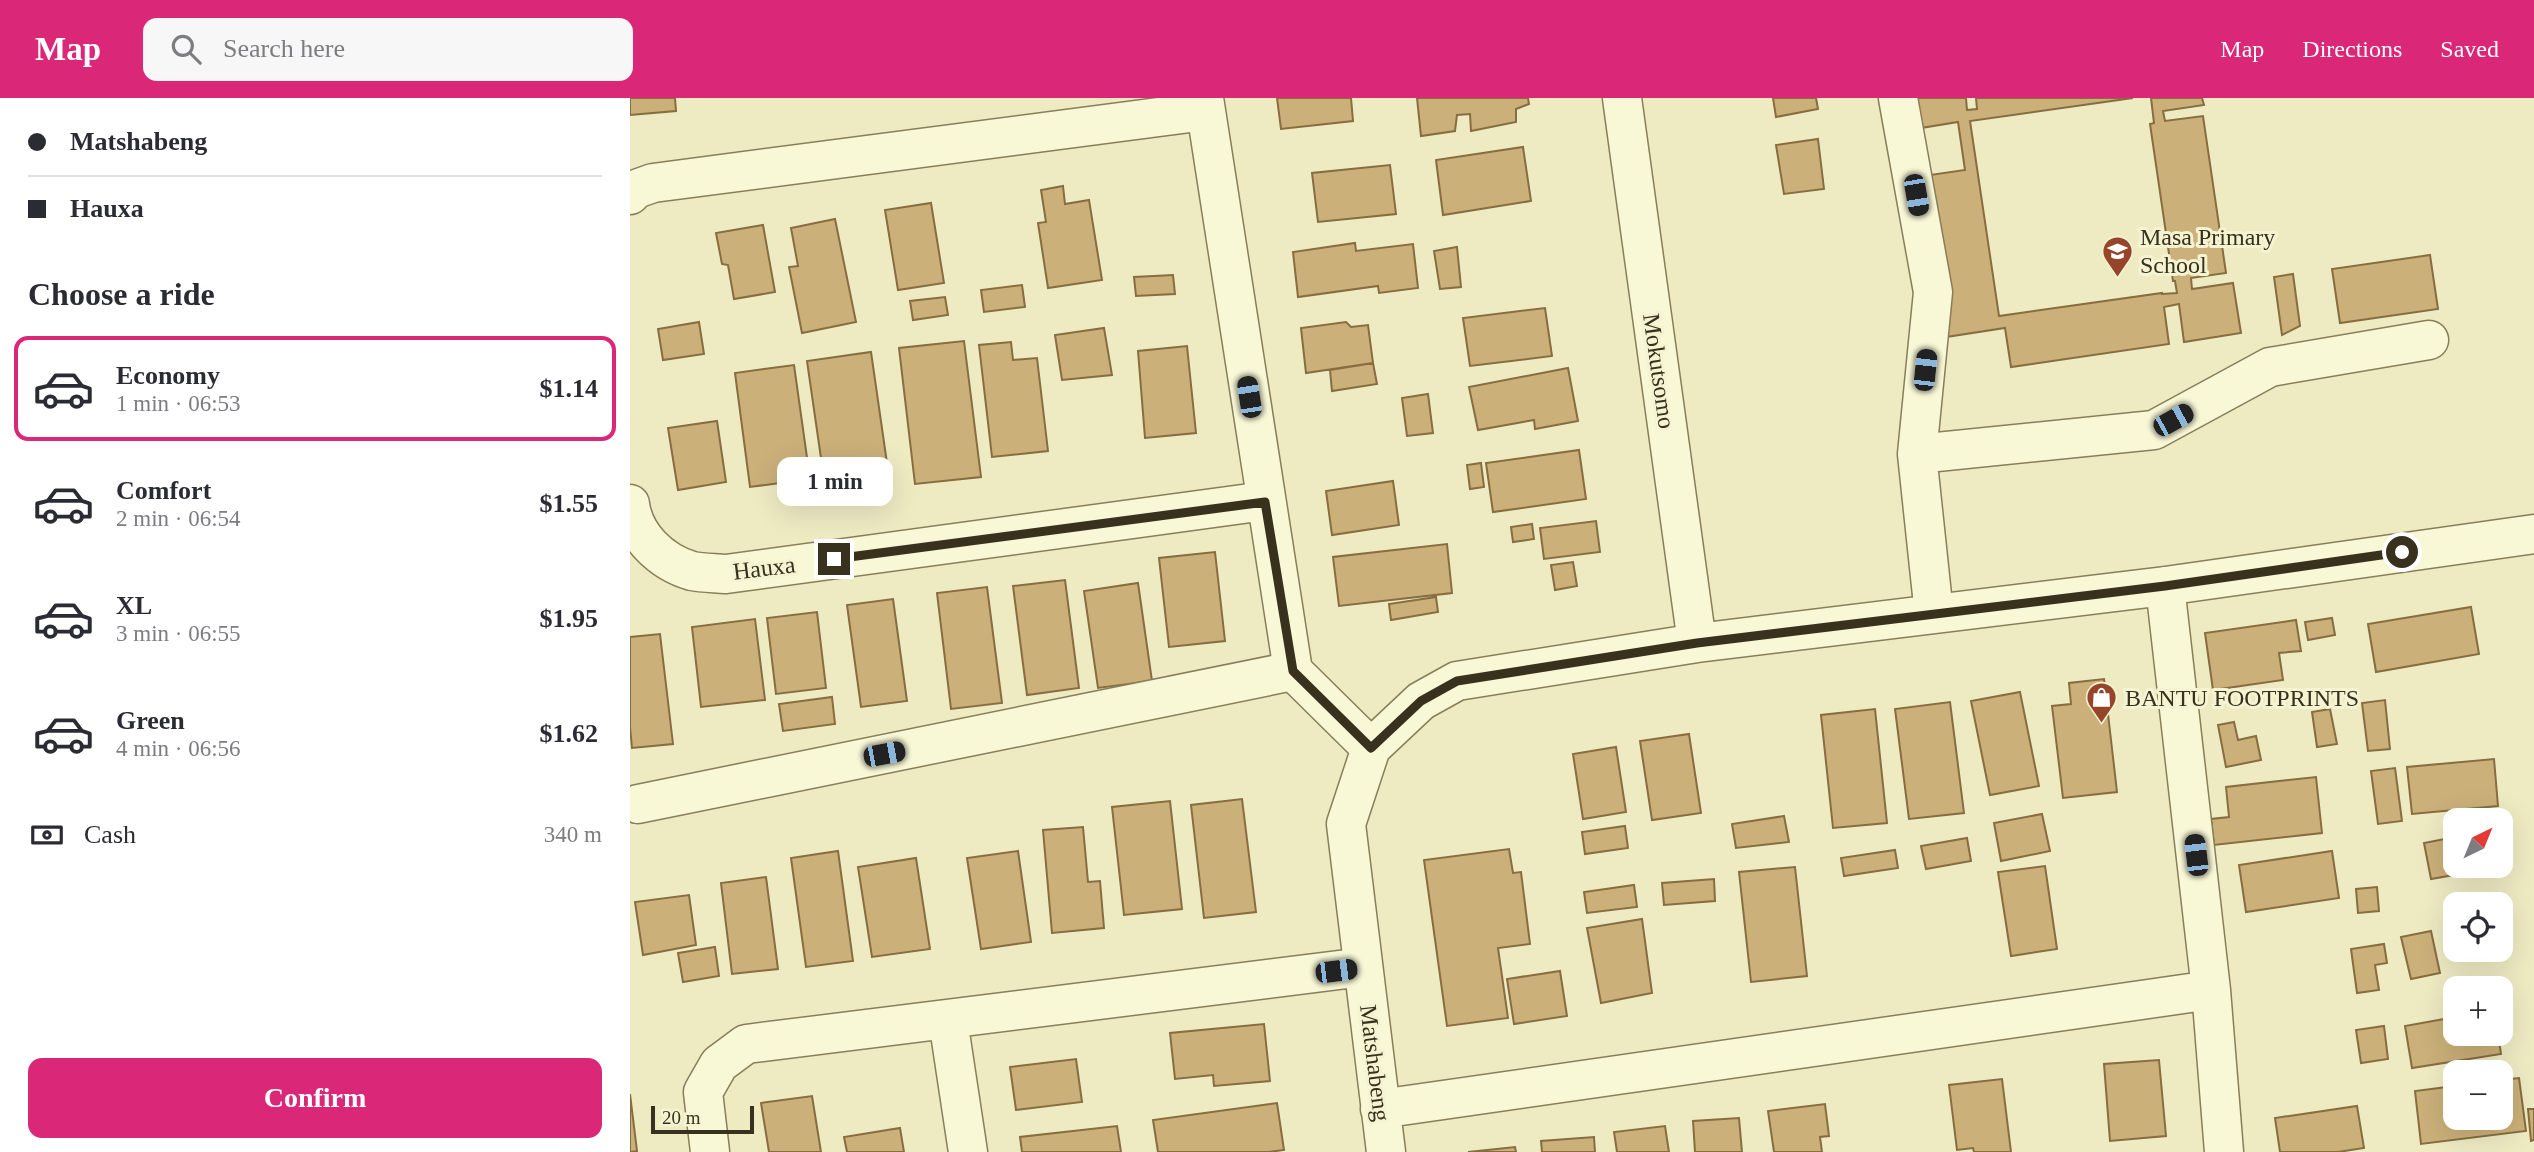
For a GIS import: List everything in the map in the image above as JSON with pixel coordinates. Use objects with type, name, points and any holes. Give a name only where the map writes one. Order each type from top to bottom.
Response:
[{"type":"street","name":"Mokutsomo","points":[[1622,98],[1697,643]]},
{"type":"street","points":[[1898,98],[1933,292],[1917,454],[1934,614]]},
{"type":"street","points":[[630,195],[636,189],[653,183],[1204,105],[1293,671],[1371,748]]},
{"type":"street","points":[[1917,454],[2154,430],[2270,367],[2429,340]]},
{"type":"street","name":"Hauxa","points":[[630,503],[642,537],[664,558],[693,571],[726,574],[1265,502]]},
{"type":"street","name":"Matshabeng","points":[[1386,1152],[1346,824],[1371,748],[1421,701],[1457,681],[1697,643],[2165,586],[2534,534]]},
{"type":"street","points":[[2165,586],[2211,990],[2224,1152]]},
{"type":"street","points":[[638,804],[1293,671]]},
{"type":"street","points":[[710,1152],[703,1092],[719,1064],[746,1044],[1363,968]]},
{"type":"street","points":[[1380,1110],[2211,990]]},
{"type":"street","points":[[948,1020],[968,1152]]},
{"type":"building","points":[[630,98],[675,98],[676,111],[630,115]]},
{"type":"building","points":[[1277,98],[1351,98],[1353,121],[1281,129]]},
{"type":"building","points":[[1417,98],[1528,98],[1529,104],[1516,109],[1516,122],[1471,131],[1470,114],[1457,115],[1455,131],[1421,136]]},
{"type":"building","points":[[1773,98],[1816,98],[1818,109],[1776,117]]},
{"type":"building","points":[[1910,98],[1966,98],[1967,110],[1977,109],[1976,98],[2133,98],[1970,121],[1999,316],[2177,293],[2150,124],[2154,123],[2151,98],[2202,98],[2204,105],[2163,111],[2165,121],[2203,116],[2226,273],[2191,278],[2192,289],[2233,283],[2241,333],[2184,342],[2179,304],[2164,307],[2169,344],[2011,367],[2005,328],[1946,337],[1923,176],[1965,170],[1958,122],[1915,129]]},
{"type":"building","points":[[1818,139],[1824,189],[1784,194],[1776,145]]},
{"type":"building","points":[[1523,147],[1531,201],[1443,215],[1436,160]]},
{"type":"building","points":[[1390,165],[1396,214],[1318,222],[1312,173]]},
{"type":"building","points":[[1063,186],[1065,204],[1089,200],[1102,280],[1048,288],[1038,223],[1046,222],[1041,190]]},
{"type":"building","points":[[931,203],[944,283],[898,290],[885,210]]},
{"type":"building","points":[[835,219],[856,322],[802,333],[789,267],[798,266],[791,228]]},
{"type":"building","points":[[763,225],[775,292],[734,299],[728,265],[722,264],[716,233]]},
{"type":"building","points":[[1355,243],[1356,251],[1413,244],[1418,288],[1379,293],[1378,286],[1298,297],[1293,252]]},
{"type":"building","points":[[1457,247],[1461,287],[1440,289],[1434,251]]},
{"type":"building","points":[[2430,255],[2438,309],[2340,323],[2332,269]]},
{"type":"building","points":[[2293,274],[2300,326],[2282,335],[2274,277]]},
{"type":"building","points":[[1173,275],[1175,294],[1136,296],[1134,277]]},
{"type":"building","points":[[1022,285],[1025,307],[984,312],[981,290]]},
{"type":"building","points":[[945,297],[948,315],[913,320],[910,301]]},
{"type":"building","points":[[1545,308],[1552,356],[1470,366],[1463,318]]},
{"type":"building","points":[[699,322],[704,354],[663,360],[658,329]]},
{"type":"building","points":[[1346,322],[1351,327],[1368,325],[1373,363],[1306,373],[1301,328]]},
{"type":"building","points":[[1104,328],[1112,375],[1062,380],[1055,335]]},
{"type":"building","points":[[964,341],[981,477],[915,484],[899,348]]},
{"type":"building","points":[[1011,342],[1013,360],[1037,358],[1048,451],[992,457],[979,345]]},
{"type":"building","points":[[1187,346],[1196,433],[1145,438],[1138,351]]},
{"type":"building","points":[[871,352],[888,470],[824,479],[807,361]]},
{"type":"building","points":[[1373,363],[1377,384],[1332,391],[1330,370]]},
{"type":"building","points":[[794,365],[810,479],[750,487],[735,373]]},
{"type":"building","points":[[1568,368],[1578,421],[1535,429],[1534,420],[1478,430],[1469,387]]},
{"type":"building","points":[[1428,394],[1433,433],[1407,436],[1402,398]]},
{"type":"building","points":[[717,421],[726,482],[678,490],[668,428]]},
{"type":"building","points":[[1579,450],[1586,499],[1493,512],[1486,463]]},
{"type":"building","points":[[1481,463],[1484,487],[1470,489],[1467,465]]},
{"type":"building","points":[[1393,481],[1399,525],[1332,535],[1326,491]]},
{"type":"building","points":[[1596,521],[1600,552],[1544,559],[1540,528]]},
{"type":"building","points":[[1532,524],[1534,539],[1513,542],[1511,527]]},
{"type":"building","points":[[1447,544],[1452,593],[1339,606],[1333,557]]},
{"type":"building","points":[[1215,552],[1225,641],[1169,647],[1159,558]]},
{"type":"building","points":[[1573,562],[1577,586],[1555,590],[1551,565]]},
{"type":"building","points":[[1065,580],[1079,688],[1027,695],[1013,586]]},
{"type":"building","points":[[1138,583],[1152,681],[1098,688],[1084,591]]},
{"type":"building","points":[[987,587],[1002,703],[951,709],[937,593]]},
{"type":"building","points":[[1436,597],[1438,612],[1391,620],[1389,604]]},
{"type":"building","points":[[893,599],[907,701],[861,707],[847,605]]},
{"type":"building","points":[[2471,607],[2479,654],[2376,672],[2368,624]]},
{"type":"building","points":[[817,612],[826,688],[776,694],[767,618]]},
{"type":"building","points":[[2332,618],[2335,635],[2308,640],[2305,622]]},
{"type":"building","points":[[755,619],[765,700],[701,707],[692,627]]},
{"type":"building","points":[[2296,620],[2301,651],[2279,653],[2283,680],[2213,690],[2205,633]]},
{"type":"building","points":[[660,634],[673,744],[632,748],[630,637]]},
{"type":"building","points":[[2104,679],[2117,792],[2063,798],[2052,706],[2071,704],[2069,683]]},
{"type":"building","points":[[2020,692],[2039,786],[1990,795],[1971,701]]},
{"type":"building","points":[[832,697],[835,724],[783,731],[779,704]]},
{"type":"building","points":[[2385,700],[2390,749],[2368,751],[2362,703]]},
{"type":"building","points":[[1950,702],[1964,813],[1909,819],[1895,709]]},
{"type":"building","points":[[1875,709],[1887,823],[1833,828],[1821,715]]},
{"type":"building","points":[[2330,709],[2337,744],[2317,747],[2312,712]]},
{"type":"building","points":[[2234,722],[2238,740],[2256,736],[2261,760],[2226,767],[2218,725]]},
{"type":"building","points":[[1689,734],[1701,813],[1652,820],[1640,741]]},
{"type":"building","points":[[1616,747],[1626,812],[1583,819],[1573,754]]},
{"type":"building","points":[[2494,759],[2498,806],[2443,808],[2443,811],[2412,814],[2407,767]]},
{"type":"building","points":[[2395,768],[2402,821],[2378,824],[2371,771]]},
{"type":"building","points":[[2316,777],[2322,833],[2214,845],[2211,819],[2229,817],[2226,787]]},
{"type":"building","points":[[1242,799],[1256,912],[1204,918],[1191,805]]},
{"type":"building","points":[[1170,801],[1182,909],[1124,915],[1112,807]]},
{"type":"building","points":[[2042,814],[2050,851],[2001,861],[1994,823]]},
{"type":"building","points":[[1784,816],[1789,842],[1736,848],[1732,824]]},
{"type":"building","points":[[1625,826],[1628,848],[1585,854],[1582,832]]},
{"type":"building","points":[[1083,827],[1088,882],[1100,881],[1104,928],[1052,933],[1043,830]]},
{"type":"building","points":[[1967,838],[1971,861],[1926,869],[1921,846]]},
{"type":"building","points":[[2443,839],[2443,877],[2431,879],[2424,843]]},
{"type":"building","points":[[1509,849],[1513,873],[1521,872],[1530,944],[1498,948],[1508,1018],[1447,1026],[1424,860]]},
{"type":"building","points":[[1895,850],[1898,868],[1844,876],[1841,858]]},
{"type":"building","points":[[838,851],[853,961],[806,967],[791,858]]},
{"type":"building","points":[[1018,851],[1031,942],[981,949],[967,858]]},
{"type":"building","points":[[2332,851],[2339,898],[2246,912],[2239,865]]},
{"type":"building","points":[[916,858],[930,949],[872,957],[858,867]]},
{"type":"building","points":[[2045,866],[2057,949],[2011,956],[1998,872]]},
{"type":"building","points":[[1795,867],[1807,976],[1751,982],[1739,872]]},
{"type":"building","points":[[766,877],[778,969],[732,974],[721,883]]},
{"type":"building","points":[[1714,879],[1715,901],[1664,905],[1662,883]]},
{"type":"building","points":[[1634,885],[1637,907],[1587,913],[1584,892]]},
{"type":"building","points":[[2377,887],[2379,911],[2358,913],[2356,889]]},
{"type":"building","points":[[689,895],[696,945],[643,955],[635,902]]},
{"type":"building","points":[[1642,919],[1652,993],[1601,1003],[1587,928]]},
{"type":"building","points":[[2431,931],[2440,973],[2411,979],[2401,937]]},
{"type":"building","points":[[2384,944],[2387,963],[2375,965],[2379,990],[2357,993],[2351,949]]},
{"type":"building","points":[[715,947],[719,976],[683,982],[678,953]]},
{"type":"building","points":[[1560,971],[1567,1016],[1514,1024],[1507,979]]},
{"type":"building","points":[[2443,1019],[2443,1046],[2500,1046],[2501,1054],[2443,1060],[2443,1063],[2412,1068],[2405,1026]]},
{"type":"building","points":[[1264,1024],[1270,1081],[1214,1086],[1213,1075],[1175,1079],[1170,1033]]},
{"type":"building","points":[[2384,1026],[2388,1059],[2361,1063],[2356,1030]]},
{"type":"building","points":[[1076,1059],[1082,1102],[1016,1110],[1010,1067]]},
{"type":"building","points":[[2159,1060],[2166,1136],[2110,1141],[2104,1064]]},
{"type":"building","points":[[2519,1078],[2526,1131],[2421,1144],[2415,1091],[2443,1088],[2443,1130],[2513,1130],[2513,1079]]},
{"type":"building","points":[[2002,1079],[2011,1152],[1974,1152],[1973,1148],[1957,1150],[1949,1085]]},
{"type":"building","points":[[630,1094],[637,1151],[630,1152]]},
{"type":"building","points":[[812,1096],[821,1152],[769,1152],[761,1103]]},
{"type":"building","points":[[1277,1103],[1284,1150],[1158,1152],[1153,1120]]},
{"type":"building","points":[[1825,1104],[1829,1136],[1820,1137],[1822,1152],[1774,1152],[1768,1111]]},
{"type":"building","points":[[2357,1106],[2364,1148],[2338,1152],[2280,1152],[2275,1118]]},
{"type":"building","points":[[2528,1109],[2534,1109],[2534,1140],[2531,1141]]},
{"type":"building","points":[[1739,1118],[1742,1152],[1695,1152],[1693,1121]]},
{"type":"building","points":[[1117,1126],[1121,1152],[1022,1152],[1020,1137]]},
{"type":"building","points":[[1665,1126],[1669,1152],[1617,1152],[1614,1132]]},
{"type":"building","points":[[900,1128],[904,1152],[847,1152],[844,1137]]},
{"type":"building","points":[[1594,1137],[1595,1152],[1542,1152],[1541,1141]]},
{"type":"building","points":[[1515,1147],[1516,1152],[1468,1152]]},
{"type":"place","name":"Masa Primary School","points":[[2117,278]]},
{"type":"place","name":"BANTU FOOTPRINTS","points":[[2102,725]]},
{"type":"route","points":[[834,559],[1265,502],[1293,671],[1371,748],[1421,701],[1457,681],[1697,643],[2165,586],[2402,552]]}]
